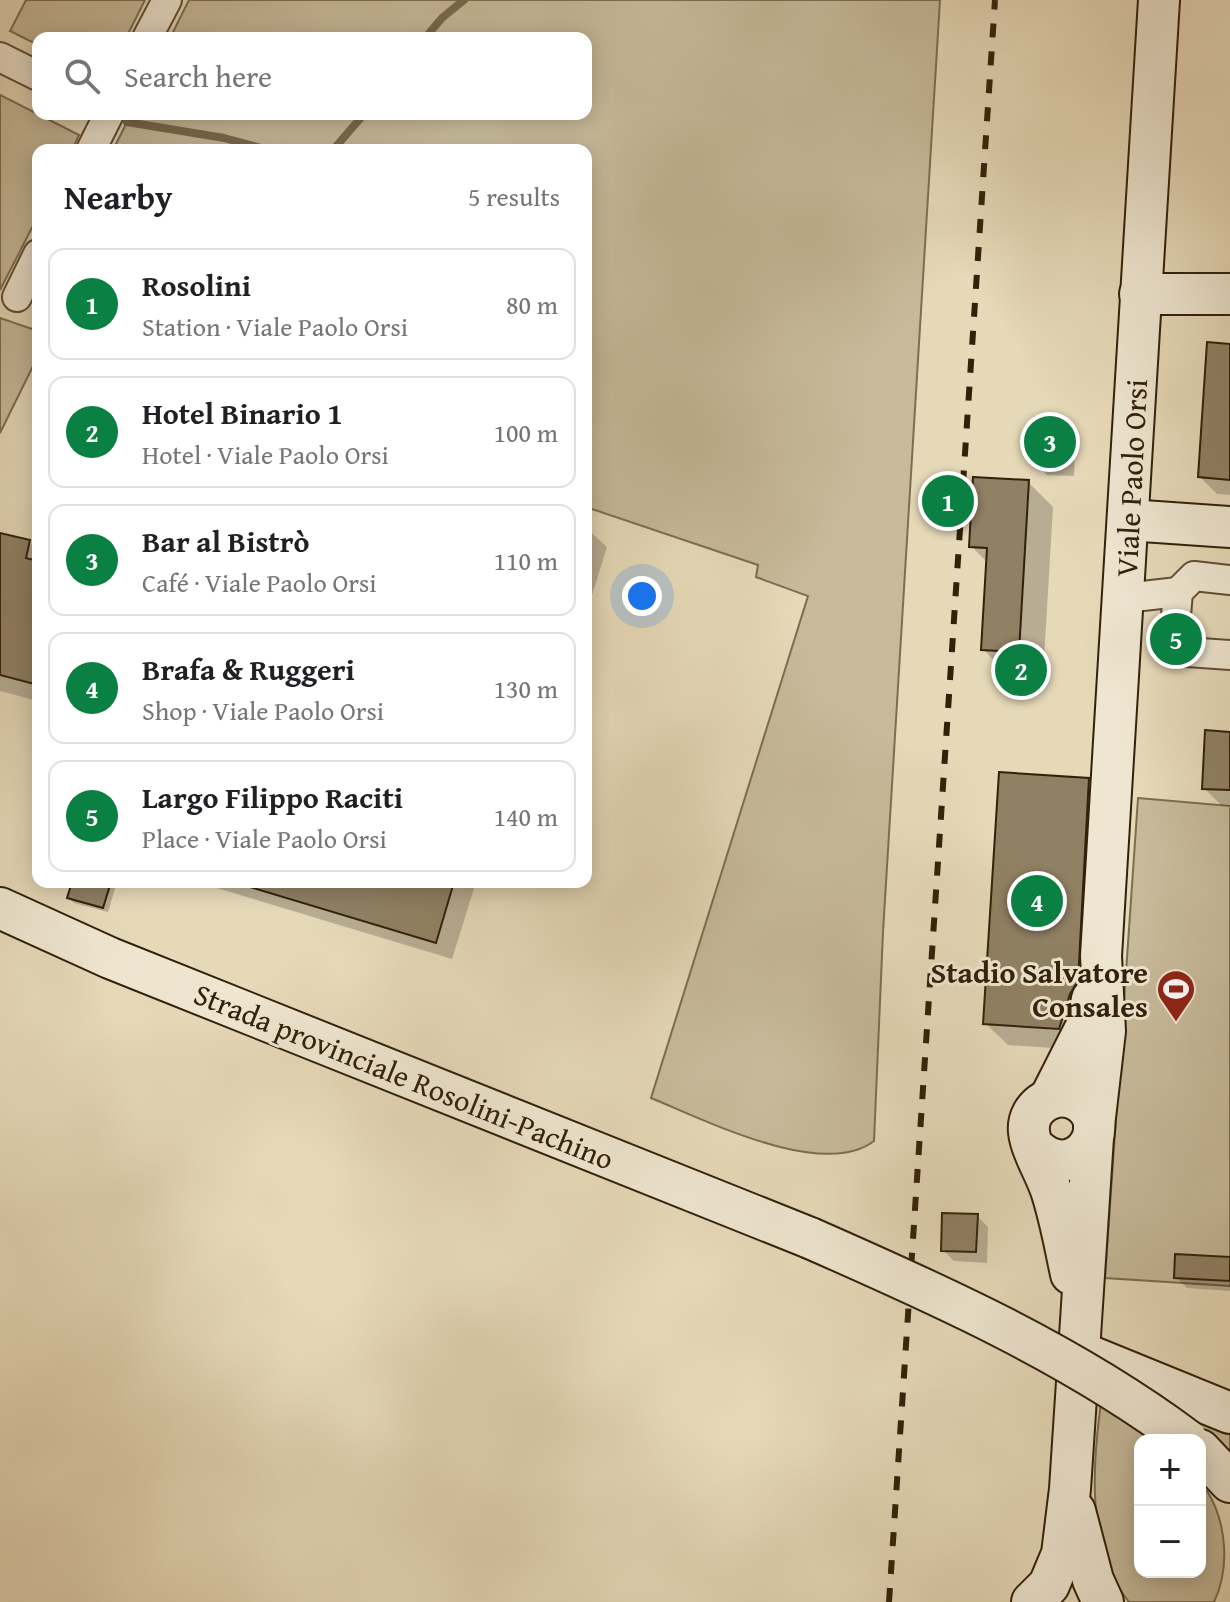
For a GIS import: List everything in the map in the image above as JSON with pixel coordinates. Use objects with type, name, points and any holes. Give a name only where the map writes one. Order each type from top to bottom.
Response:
[{"type":"main road","name":"Viale Paolo Orsi","points":[[1101,956],[1159,0]]},
{"type":"main road","points":[[1140,294],[1230,294]]},
{"type":"main road","points":[[1128,520],[1230,527]]},
{"type":"main road","name":"Strada provinciale Rosolini-Pachino","points":[[0,908],[125,964],[810,1238],[974,1312],[1101,1382],[1174,1434]]},
{"type":"main road","points":[[1081,1334],[1052,1193],[1030,1123],[1033,1112],[1050,1098],[1087,1025],[1101,956]]},
{"type":"main road","points":[[1032,1602],[1049,1585],[1062,1554],[1070,1489],[1094,1131],[1105,1031],[1101,956]]},
{"type":"main road","points":[[1036,1149],[1053,1160],[1073,1159],[1082,1154],[1094,1131],[1087,1108],[1079,1101],[1070,1097],[1050,1098]]},
{"type":"main road","points":[[1081,1334],[1230,1413]]},
{"type":"main road","points":[[1070,1489],[1083,1548],[1103,1602]]},
{"type":"street","points":[[150,32],[167,0]]},
{"type":"street","points":[[0,57],[32,73]]},
{"type":"street","points":[[94,144],[106,120]]},
{"type":"street","points":[[17,297],[32,266]]},
{"type":"street","points":[[1125,598],[1178,592],[1194,576],[1230,580]]},
{"type":"street","points":[[1178,592],[1173,651],[1230,655]]},
{"type":"shaded area","points":[[26,0],[145,0],[129,32],[32,32],[32,42],[10,31]]},
{"type":"shaded area","points":[[189,0],[940,0],[883,932],[874,1141],[852,1151],[825,1154],[795,1150],[732,1132],[651,1098],[808,596],[756,577],[758,565],[592,509],[592,144],[116,144],[128,120],[592,120],[592,32],[173,32]]},
{"type":"shaded area","points":[[0,95],[32,111],[32,120],[49,120],[79,135],[75,144],[32,144],[32,228],[0,290]]},
{"type":"shaded area","points":[[0,318],[32,329],[32,368],[0,433]]},
{"type":"shaded area","name":"Stadio Salvatore Consales","points":[[1138,798],[1230,806],[1230,1286],[1105,1278]]},
{"type":"shaded area","points":[[1105,1373],[1230,1430],[1230,1451],[1220,1442],[1206,1461],[1206,1434],[1134,1434],[1134,1578],[1206,1578],[1207,1491],[1219,1517],[1224,1546],[1222,1575],[1214,1602],[1129,1602],[1113,1578],[1097,1522],[1095,1461]]},
{"type":"building","points":[[1207,342],[1230,344],[1230,480],[1198,477]]},
{"type":"building","points":[[1035,417],[1066,419],[1064,466],[1034,465]]},
{"type":"building","points":[[973,477],[1029,480],[1019,652],[981,650],[987,548],[969,547]]},
{"type":"building","points":[[0,533],[30,540],[26,558],[32,560],[32,683],[0,675]]},
{"type":"building","points":[[1205,730],[1230,732],[1230,790],[1202,789]]},
{"type":"building","points":[[999,772],[1089,778],[1078,981],[1070,994],[1059,1029],[983,1024]]},
{"type":"building","points":[[70,888],[109,888],[103,908],[67,898]]},
{"type":"building","points":[[253,888],[452,888],[436,943]]},
{"type":"building","points":[[942,1213],[978,1214],[976,1252],[941,1251]]},
{"type":"building","points":[[1175,1254],[1230,1257],[1230,1281],[1174,1278]]},
{"type":"waterway","points":[[430,32],[464,0]]},
{"type":"waterway","points":[[338,144],[359,120]]},
{"type":"waterway","points":[[127,122],[246,144]]},
{"type":"railway","points":[[889,1602],[995,0]]},
{"type":"place","name":"Bar al Bistrò","points":[[1050,442]]},
{"type":"place","name":"Rosolini","points":[[948,501]]},
{"type":"place","name":"Largo Filippo Raciti","points":[[1176,639]]},
{"type":"place","name":"Hotel Binario 1","points":[[1021,670]]},
{"type":"place","name":"Brafa & Ruggeri","points":[[1037,901]]},
{"type":"place","name":"Stadio Salvatore Consales","points":[[1176,1023]]}]
